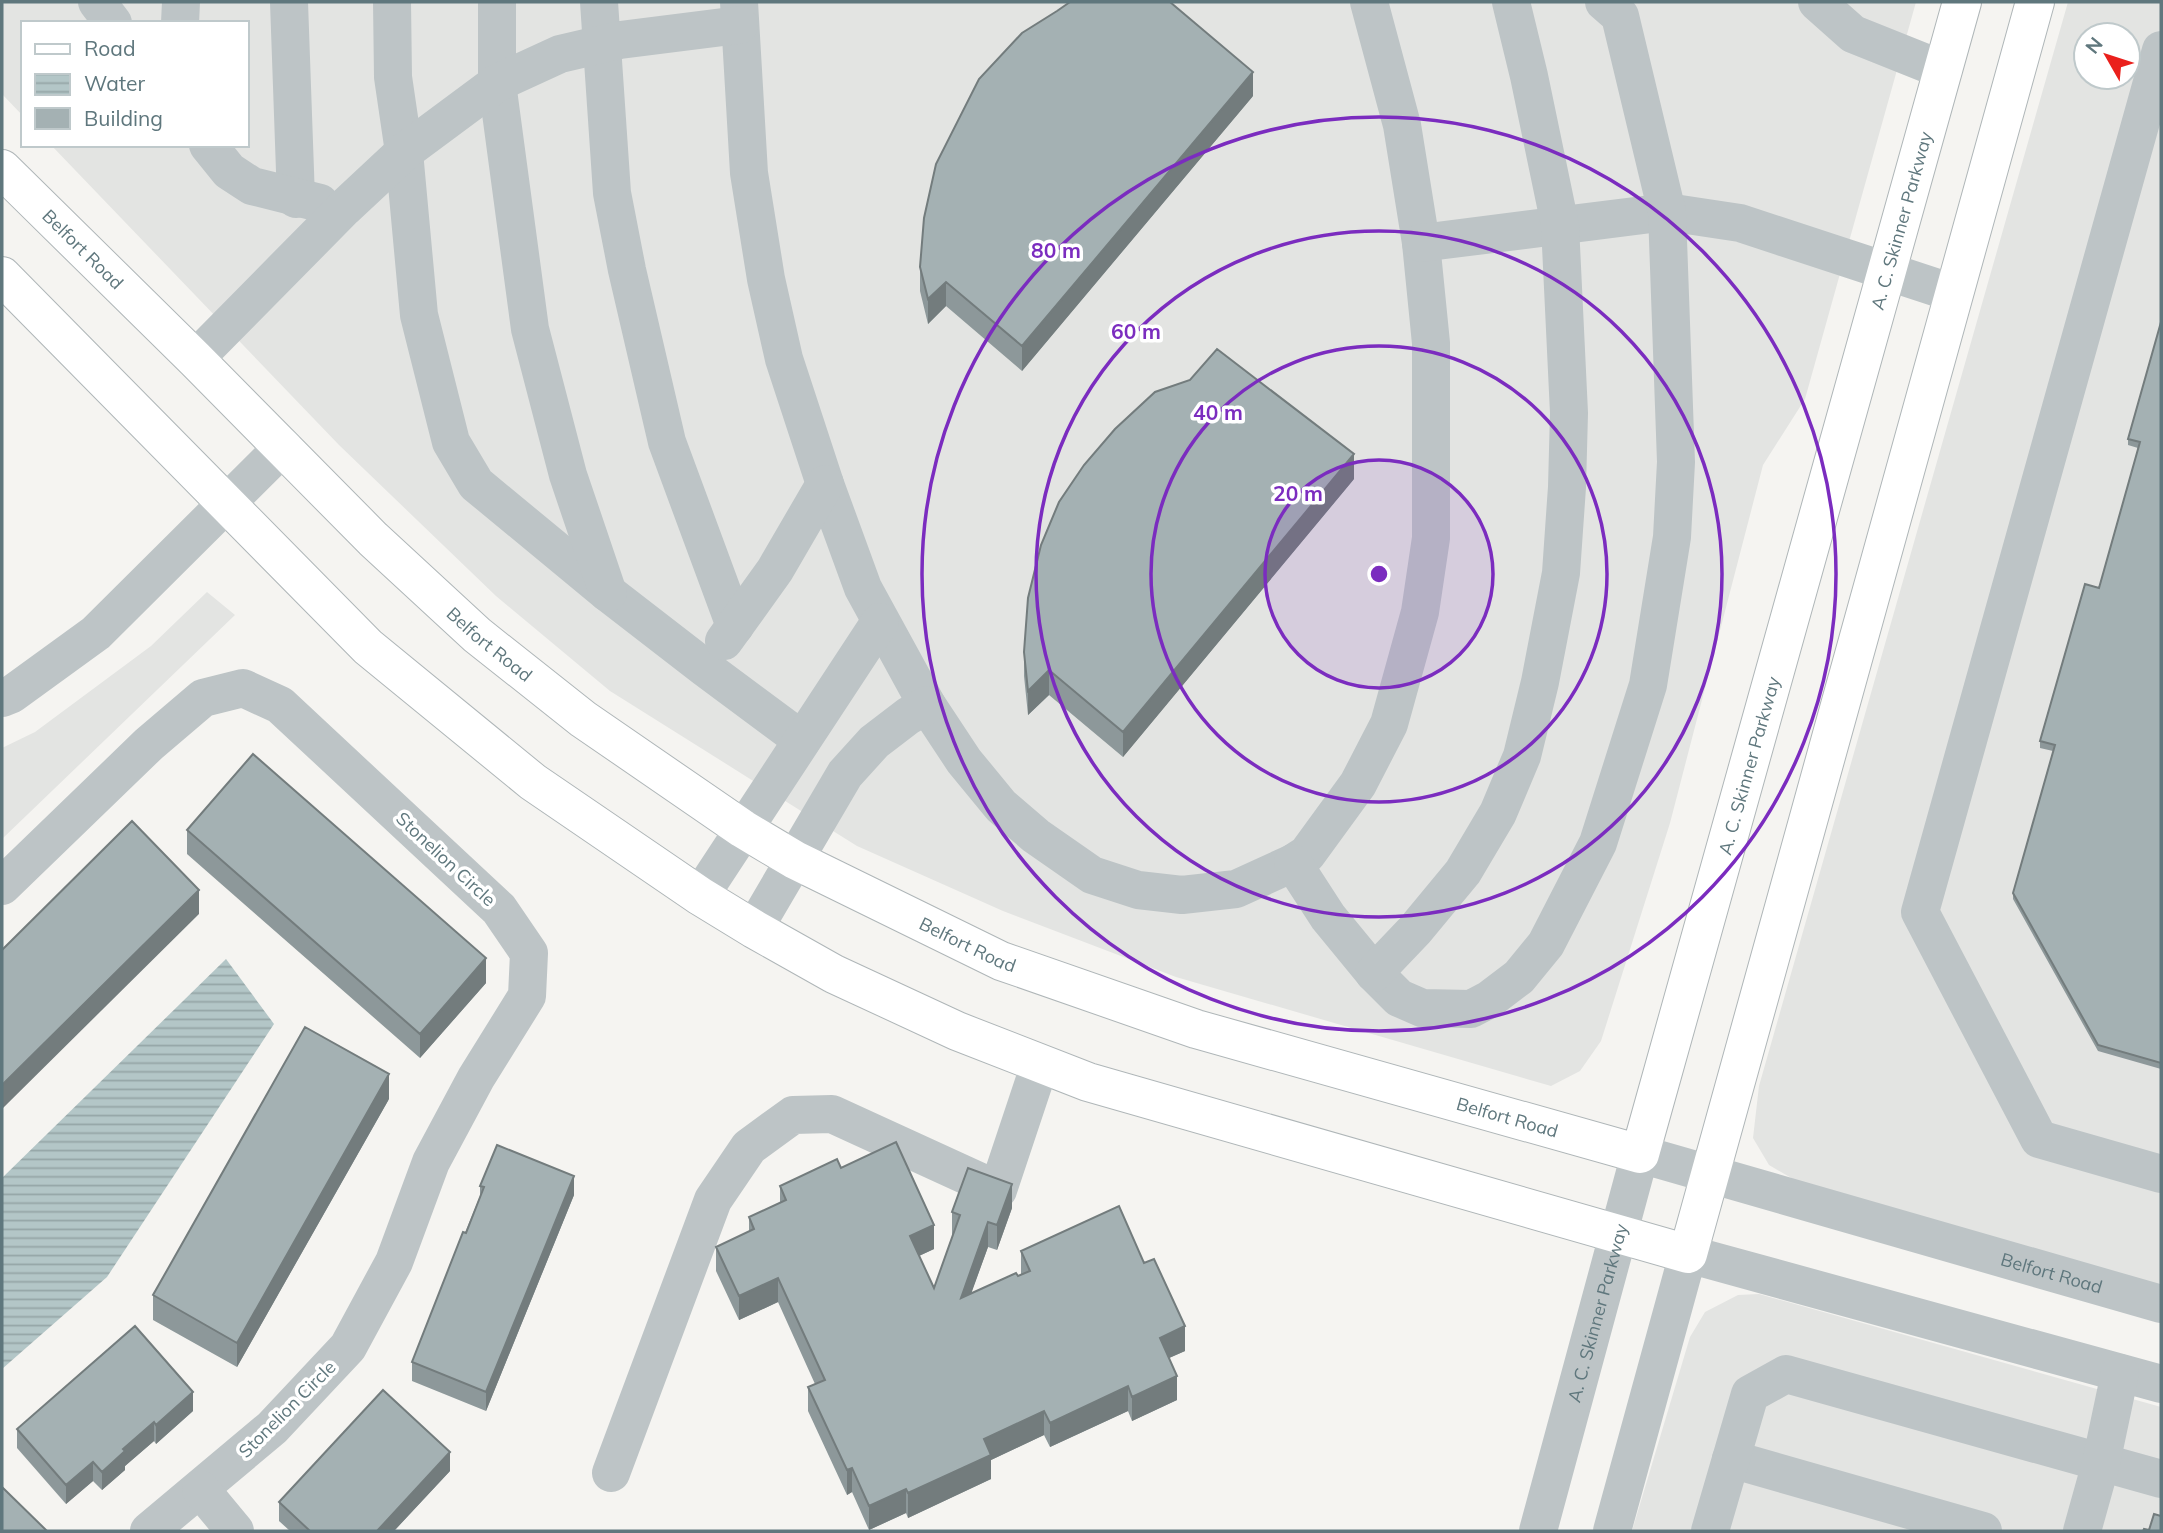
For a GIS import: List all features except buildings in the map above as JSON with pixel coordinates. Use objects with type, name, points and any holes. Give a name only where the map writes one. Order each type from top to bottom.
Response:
[{"type":"main road","name":"A. C. Skinner Parkway","points":[[1640,1154],[1962,2]]},
{"type":"main road","points":[[2,276],[368,647],[533,782],[700,896],[754,929],[834,974],[957,1031],[1088,1082],[1688,1254],[2035,2]]},
{"type":"main road","name":"Belfort Road","points":[[2,169],[373,539],[477,635],[583,719],[743,829],[795,860],[1001,961],[1196,1028],[1640,1154]]},
{"type":"street","points":[[97,2],[111,21]]},
{"type":"street","points":[[180,21],[181,2]]},
{"type":"street","points":[[289,2],[296,199]]},
{"type":"street","points":[[392,2],[393,77],[404,152],[419,315],[451,442],[476,484],[608,593],[802,740]]},
{"type":"street","points":[[497,2],[497,83],[530,329],[568,475],[608,593]]},
{"type":"street","points":[[599,2],[612,193],[627,270],[667,442],[735,626]]},
{"type":"street","points":[[195,359],[344,208],[404,152],[497,83],[560,54],[739,13],[749,173],[766,279],[784,359],[863,588],[927,705],[964,761],[1002,806],[1036,835],[1092,875],[1138,890],[1182,895],[1236,889],[1307,854],[1358,784],[1389,724],[1420,612],[1431,538],[1431,343],[1421,243],[1402,125],[1368,2]]},
{"type":"street","points":[[1374,973],[1415,930],[1463,872],[1498,813],[1525,744],[1561,573],[1569,413],[1559,225],[1511,2]]},
{"type":"street","points":[[1293,863],[1328,917],[1374,973],[1399,998],[1422,1008],[1471,1009],[1490,999],[1519,977],[1546,944],[1598,843],[1648,685],[1672,537],[1676,462],[1667,212],[1620,16],[1604,2]]},
{"type":"street","points":[[1817,2],[1853,34],[1943,70]]},
{"type":"street","points":[[2161,50],[1920,912],[2039,1139],[2161,1174]]},
{"type":"street","points":[[210,147],[229,171],[252,186],[296,199],[344,208]]},
{"type":"street","points":[[1421,243],[1667,212],[1740,223],[1953,293]]},
{"type":"street","points":[[2,698],[12,694],[96,633],[283,447]]},
{"type":"street","points":[[705,668],[775,570],[825,484]]},
{"type":"street","points":[[700,896],[880,622]]},
{"type":"street","name":"Stonelion Circle","points":[[2,886],[149,744],[203,698],[243,688],[280,705],[499,909],[529,953],[527,996],[476,1078],[431,1162],[394,1262],[348,1347],[272,1429],[149,1531]]},
{"type":"street","points":[[754,929],[845,774],[874,742],[927,705]]},
{"type":"street","points":[[611,1473],[713,1199],[749,1147],[793,1115],[832,1114],[998,1190],[1040,1064]]},
{"type":"street","name":"Belfort Road","points":[[1640,1154],[2161,1304]]},
{"type":"street","name":"A. C. Skinner Parkway","points":[[1538,1531],[1640,1154]]},
{"type":"street","points":[[1612,1531],[1688,1254],[2161,1384]]},
{"type":"street","points":[[2082,1531],[2101,1463],[2120,1373]]},
{"type":"street","points":[[1710,1531],[1750,1394],[1786,1374],[2161,1479]]},
{"type":"street","points":[[1731,1459],[1983,1531]]},
{"type":"street","points":[[201,1490],[235,1531]]},
{"type":"shaded area","points":[[2,2],[1916,2],[1805,399],[1763,465],[1670,823],[1601,1041],[1580,1071],[1551,1086],[1176,977],[1003,911],[857,846],[610,691],[496,596],[339,445],[53,147],[248,147],[248,21],[21,21],[21,114],[2,94]]},
{"type":"shaded area","points":[[2068,2],[2161,2],[2161,1289],[1800,1183],[1769,1165],[1753,1138],[1759,1086]]},
{"type":"shaded area","points":[[207,592],[235,615],[2,839],[2,748],[35,732],[151,646]]},
{"type":"shaded area","points":[[1759,1294],[2161,1407],[2161,1531],[1632,1531],[1690,1337],[1705,1312],[1738,1295]]},
{"type":"water","points":[[226,959],[274,1024],[107,1277],[2,1369],[2,1178]]}]
